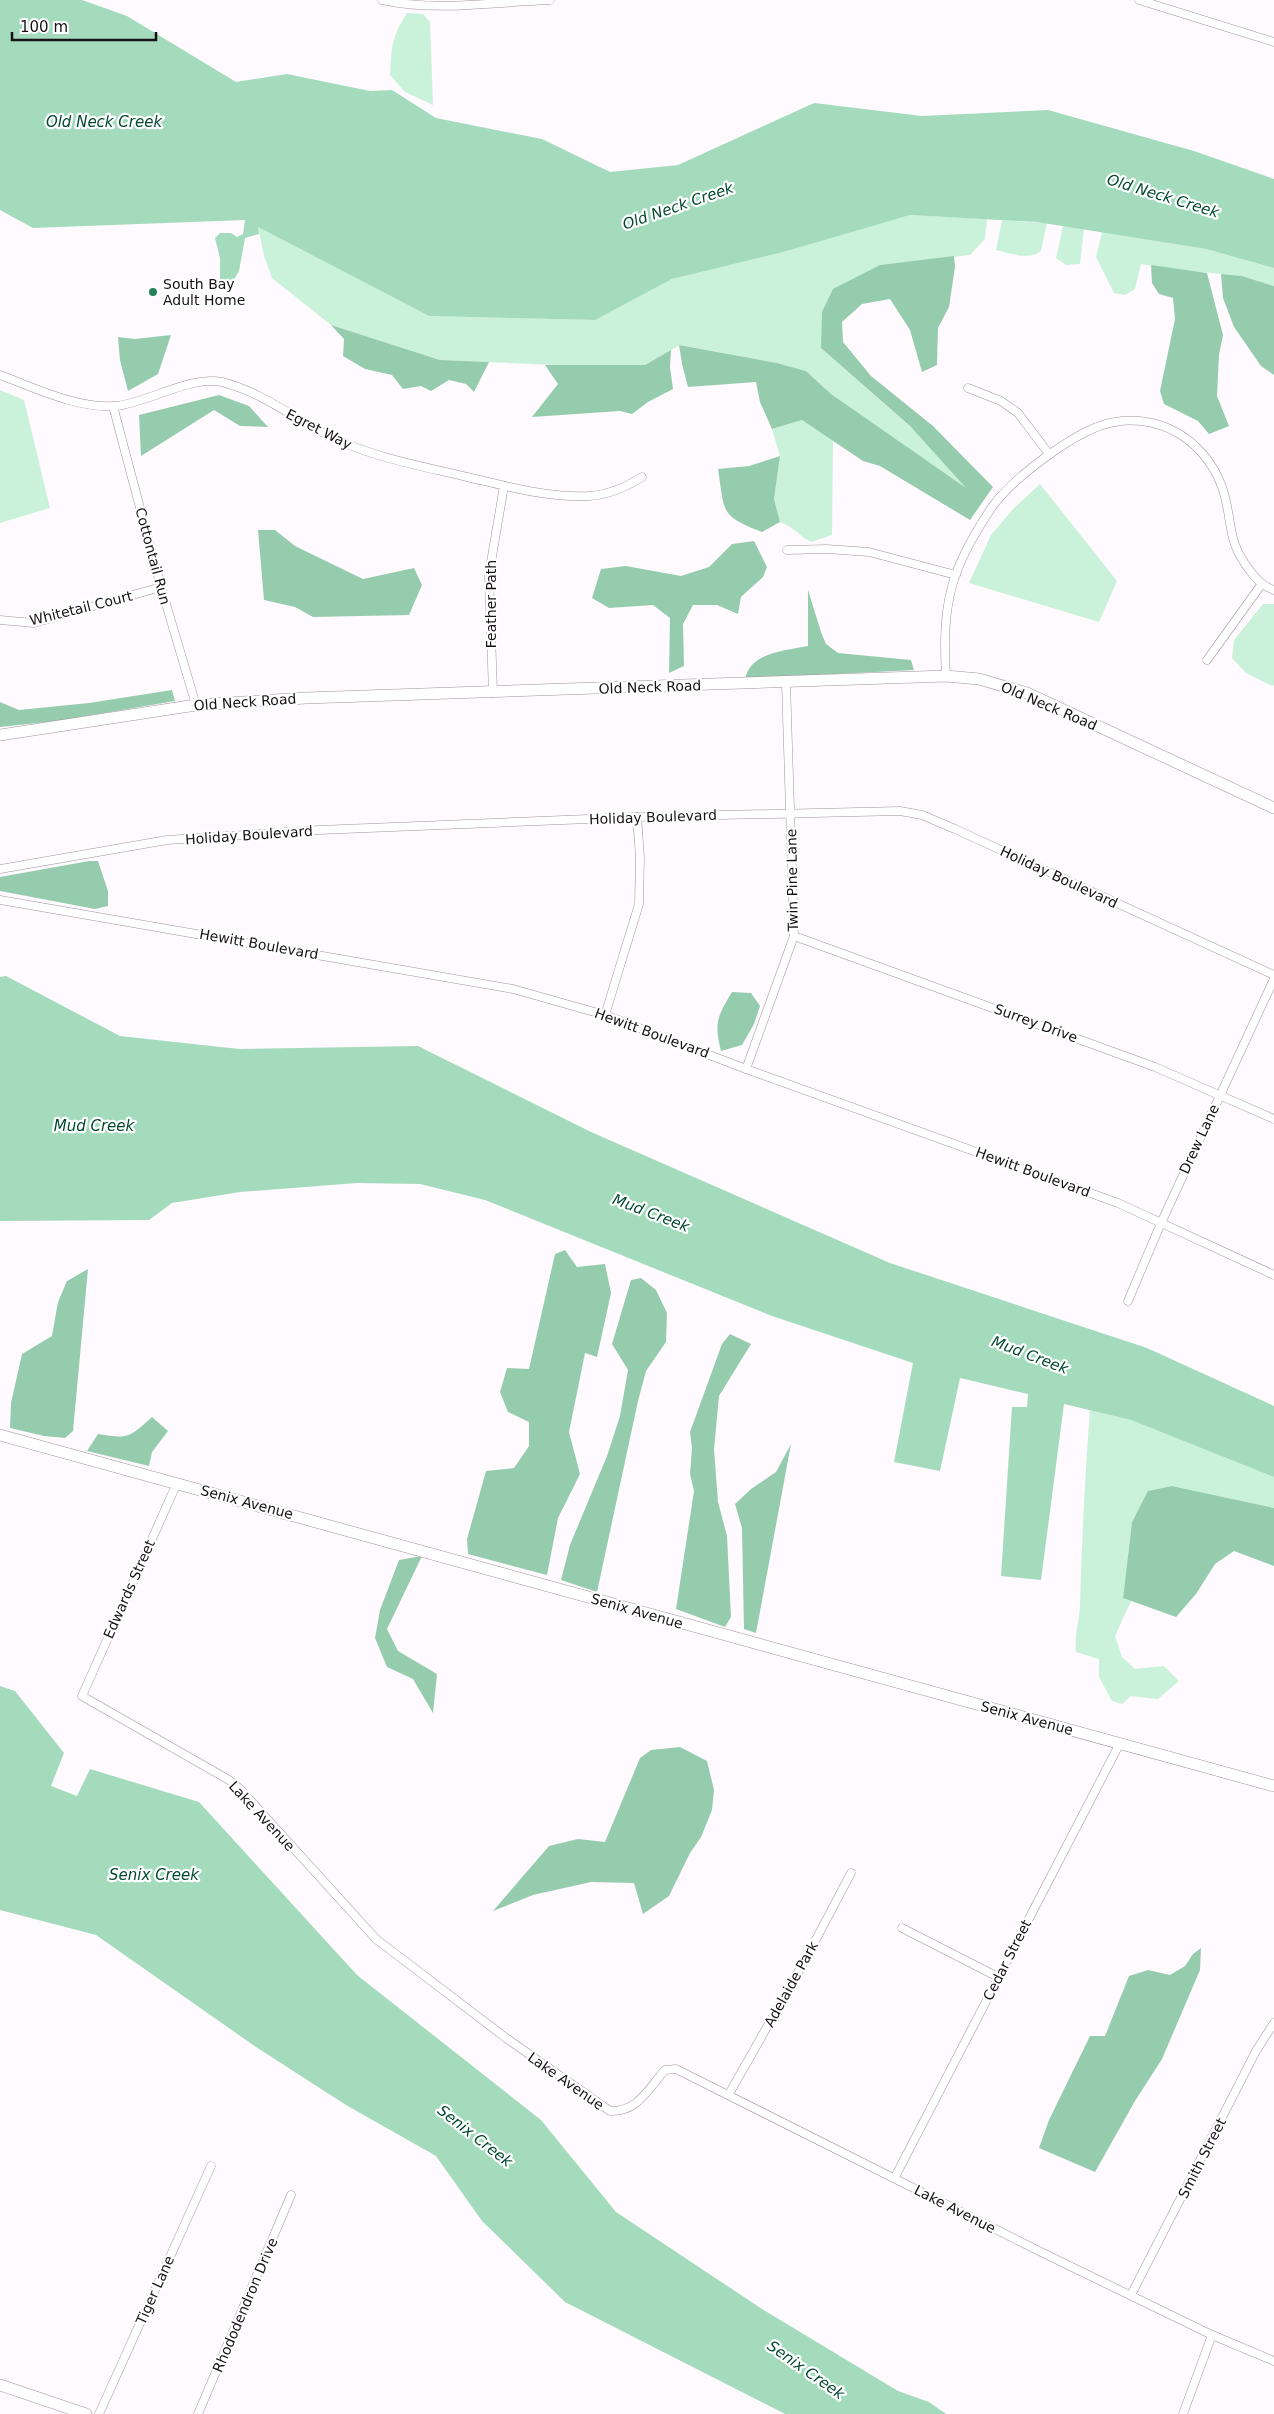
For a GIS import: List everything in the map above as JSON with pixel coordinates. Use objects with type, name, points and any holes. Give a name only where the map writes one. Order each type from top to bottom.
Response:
[{"type":"street","points":[[382,0],[399,4],[434,6],[550,0]]},
{"type":"street","points":[[1139,0],[1274,42]]},
{"type":"street","name":"Egret Way","points":[[0,375],[80,402],[113,406],[137,402],[204,382],[220,382],[258,396],[332,437],[362,451],[384,458],[504,486],[552,494],[591,496],[624,488],[642,477]]},
{"type":"street","points":[[968,388],[1001,401],[1018,413],[1049,454]]},
{"type":"street","name":"Cottontail Run","points":[[113,406],[161,587],[196,705]]},
{"type":"street","points":[[946,676],[946,623],[956,575],[973,538],[993,506],[1021,476],[1049,454],[1096,428],[1113,422],[1138,421],[1174,430],[1206,457],[1215,472],[1227,505],[1232,540],[1242,560],[1261,585],[1274,590]]},
{"type":"street","name":"Feather Path","points":[[493,693],[489,574],[504,486]]},
{"type":"street","points":[[787,550],[826,549],[869,552],[956,575]]},
{"type":"street","points":[[1207,660],[1261,585]]},
{"type":"street","name":"Whitetail Court","points":[[0,620],[34,623],[161,587]]},
{"type":"street","name":"Old Neck Road","points":[[0,735],[196,705],[306,698],[946,676],[979,679],[1027,693],[1274,808]]},
{"type":"street","name":"Twin Pine Lane","points":[[746,1068],[794,936],[786,683]]},
{"type":"street","name":"Holiday Boulevard","points":[[0,869],[167,840],[329,830],[637,817],[877,810],[900,811],[922,815],[1274,975]]},
{"type":"street","points":[[606,1015],[639,904],[640,857],[637,817]]},
{"type":"street","name":"Hewitt Boulevard","points":[[0,900],[513,988],[606,1015],[1118,1204],[1274,1275]]},
{"type":"street","name":"Surrey Drive","points":[[794,936],[1156,1066],[1274,1119]]},
{"type":"street","name":"Drew Lane","points":[[1128,1301],[1161,1223],[1274,979]]},
{"type":"street","name":"Senix Avenue","points":[[0,1435],[1274,1786]]},
{"type":"street","name":"Edwards Street","points":[[82,1696],[177,1483]]},
{"type":"street","name":"Lake Avenue","points":[[82,1696],[229,1780],[376,1940],[506,2038],[610,2111],[623,2112],[634,2106],[665,2070],[676,2069],[1025,2244],[1212,2335],[1274,2361]]},
{"type":"street","name":"Cedar Street","points":[[895,2178],[1120,1744]]},
{"type":"street","name":"Adelaide Park","points":[[729,2094],[852,1873]]},
{"type":"street","points":[[902,1928],[998,1977]]},
{"type":"street","name":"Smith Street","points":[[1131,2295],[1256,2051],[1274,2023]]},
{"type":"street","name":"Tiger Lane","points":[[99,2414],[211,2166]]},
{"type":"street","name":"Rhododendron Drive","points":[[198,2414],[292,2195]]},
{"type":"street","points":[[1183,2414],[1212,2335]]},
{"type":"street","points":[[0,2385],[86,2414]]},
{"type":"shaded area","points":[[407,13],[423,14],[430,22],[433,105],[405,92],[390,75],[393,42]]},
{"type":"shaded area","points":[[910,215],[987,219],[985,239],[970,255],[880,265],[821,348],[982,490],[975,503],[831,394],[806,371],[777,363],[680,345],[645,365],[556,365],[440,360],[331,325],[272,278],[264,256],[258,227],[429,316],[594,320],[672,279]]},
{"type":"shaded area","points":[[1002,220],[1047,223],[1041,251],[1025,256],[996,250]]},
{"type":"shaded area","points":[[1063,226],[1084,229],[1080,264],[1066,265],[1056,258]]},
{"type":"shaded area","points":[[1102,232],[1206,249],[1274,268],[1274,286],[1242,276],[1141,264],[1135,289],[1125,295],[1114,293],[1096,257]]},
{"type":"shaded area","points":[[954,256],[955,267],[949,307],[938,328],[937,365],[922,372],[910,330],[890,299],[862,304],[842,322],[843,342],[871,376],[933,426],[993,487],[970,520],[880,466],[863,461],[802,420],[772,429],[760,402],[756,382],[688,387],[679,345],[777,363],[806,371],[831,394],[966,488],[911,427],[821,348],[822,312],[833,289],[880,265]]},
{"type":"shaded area","points":[[1151,265],[1207,273],[1223,335],[1219,355],[1217,396],[1229,426],[1209,434],[1198,421],[1164,404],[1160,391],[1175,319],[1173,298],[1159,294],[1152,283]]},
{"type":"shaded area","points":[[1221,274],[1242,276],[1274,286],[1274,375],[1261,366],[1234,327],[1223,298]]},
{"type":"shaded area","points":[[331,325],[440,360],[489,362],[474,392],[466,384],[449,380],[431,391],[421,386],[403,389],[392,375],[365,369],[343,356],[344,339]]},
{"type":"shaded area","points":[[171,335],[158,374],[128,391],[120,360],[118,337],[135,339]]},
{"type":"shaded area","points":[[671,350],[670,367],[673,389],[648,402],[632,414],[620,411],[532,417],[558,384],[545,365],[645,365]]},
{"type":"shaded area","points":[[0,390],[24,400],[50,508],[0,523]]},
{"type":"shaded area","points":[[219,395],[249,406],[268,427],[240,426],[214,410],[141,456],[139,415]]},
{"type":"shaded area","points":[[802,420],[833,440],[832,535],[811,542],[789,526],[780,522],[774,499],[780,456],[772,429]]},
{"type":"shaded area","points":[[780,456],[774,499],[780,522],[762,532],[738,521],[726,511],[718,469],[749,466]]},
{"type":"shaded area","points":[[1040,484],[1117,581],[1099,622],[969,583],[991,535],[1014,508]]},
{"type":"shaded area","points":[[258,530],[275,530],[295,546],[363,579],[414,568],[422,585],[409,615],[313,617],[295,607],[264,600]]},
{"type":"shaded area","points":[[754,541],[767,567],[763,577],[741,597],[738,614],[717,605],[693,605],[683,624],[684,666],[669,673],[670,618],[653,605],[609,608],[592,598],[601,569],[626,566],[681,576],[709,567],[732,544]]},
{"type":"shaded area","points":[[808,590],[826,644],[838,653],[911,660],[914,670],[745,679],[748,670],[761,658],[770,654],[808,646]]},
{"type":"shaded area","points":[[1263,604],[1274,604],[1274,685],[1272,686],[1246,673],[1232,658],[1234,640]]},
{"type":"shaded area","points":[[172,690],[175,701],[57,721],[0,727],[0,702],[19,710],[89,703]]},
{"type":"shaded area","points":[[98,861],[108,891],[108,906],[95,909],[0,891],[0,877]]},
{"type":"shaded area","points":[[732,992],[751,993],[760,1006],[754,1024],[742,1045],[721,1051],[717,1027],[718,1020]]},
{"type":"shaded area","points":[[565,1250],[577,1267],[605,1264],[611,1293],[597,1357],[585,1353],[569,1432],[580,1474],[558,1518],[547,1575],[468,1554],[467,1539],[486,1471],[514,1468],[529,1446],[529,1422],[508,1412],[500,1392],[507,1368],[529,1369],[555,1254]]},
{"type":"shaded area","points":[[88,1269],[73,1431],[65,1438],[44,1436],[10,1428],[11,1403],[22,1354],[52,1336],[58,1302],[67,1281]]},
{"type":"shaded area","points":[[641,1278],[656,1290],[667,1313],[666,1342],[646,1371],[597,1592],[561,1580],[570,1545],[607,1456],[620,1416],[628,1370],[612,1344],[631,1280]]},
{"type":"shaded area","points":[[730,1334],[751,1344],[719,1396],[714,1449],[718,1502],[727,1536],[731,1617],[725,1627],[676,1609],[694,1491],[690,1474],[692,1448],[690,1432],[722,1344]]},
{"type":"shaded area","points":[[1090,1410],[1131,1420],[1274,1477],[1274,1508],[1172,1486],[1148,1492],[1132,1522],[1123,1598],[1131,1601],[1115,1636],[1122,1657],[1135,1669],[1164,1666],[1179,1681],[1158,1699],[1131,1696],[1122,1704],[1112,1701],[1099,1677],[1099,1659],[1076,1652],[1080,1609]]},
{"type":"shaded area","points":[[152,1417],[168,1431],[152,1452],[149,1466],[87,1451],[98,1434],[128,1435]]},
{"type":"shaded area","points":[[791,1444],[756,1633],[744,1629],[742,1528],[735,1504],[751,1489],[776,1472]]},
{"type":"shaded area","points":[[1172,1486],[1274,1508],[1274,1566],[1234,1551],[1215,1564],[1196,1594],[1176,1617],[1123,1598],[1132,1522],[1148,1491]]},
{"type":"shaded area","points":[[422,1556],[387,1629],[398,1651],[437,1674],[433,1713],[413,1679],[387,1667],[375,1638],[380,1610],[399,1560]]},
{"type":"shaded area","points":[[680,1747],[707,1761],[714,1790],[712,1810],[701,1837],[690,1853],[669,1896],[643,1914],[634,1883],[591,1882],[533,1895],[493,1911],[549,1846],[578,1839],[605,1842],[640,1758],[651,1750]]},
{"type":"shaded area","points":[[1201,1948],[1200,1970],[1162,2059],[1135,2101],[1095,2172],[1039,2148],[1049,2120],[1090,2036],[1105,2036],[1129,1976],[1148,1970],[1170,1975],[1185,1966],[1193,1954]]},
{"type":"water","name":"Old Neck Creek","points":[[0,0],[82,0],[127,16],[236,82],[287,74],[370,91],[392,90],[436,118],[542,139],[610,172],[678,165],[814,103],[922,116],[1048,110],[1194,151],[1274,179],[1274,268],[1206,249],[1037,222],[910,215],[783,252],[672,279],[595,320],[429,316],[258,227],[259,234],[245,238],[239,271],[233,281],[226,283],[220,280],[220,258],[215,238],[220,233],[231,233],[237,237],[243,234],[245,220],[33,228],[0,210]]},
{"type":"water","name":"Mud Creek","points":[[6,976],[120,1036],[239,1049],[418,1046],[591,1132],[890,1263],[1147,1348],[1274,1406],[1274,1477],[1131,1420],[1064,1404],[1041,1580],[1001,1576],[1012,1407],[1027,1407],[1028,1394],[960,1378],[940,1471],[894,1462],[913,1363],[772,1316],[485,1200],[420,1184],[357,1183],[240,1192],[172,1203],[149,1220],[0,1221],[0,977]]},
{"type":"water","name":"Senix Creek","points":[[0,1686],[15,1691],[64,1753],[51,1786],[77,1796],[90,1769],[199,1802],[357,1975],[541,2120],[616,2212],[762,2309],[898,2391],[929,2402],[946,2414],[785,2414],[565,2302],[482,2221],[436,2156],[346,2105],[256,2047],[96,1935],[0,1910]]},
{"type":"place","name":"South Bay Adult Home","points":[[153,292]]}]
